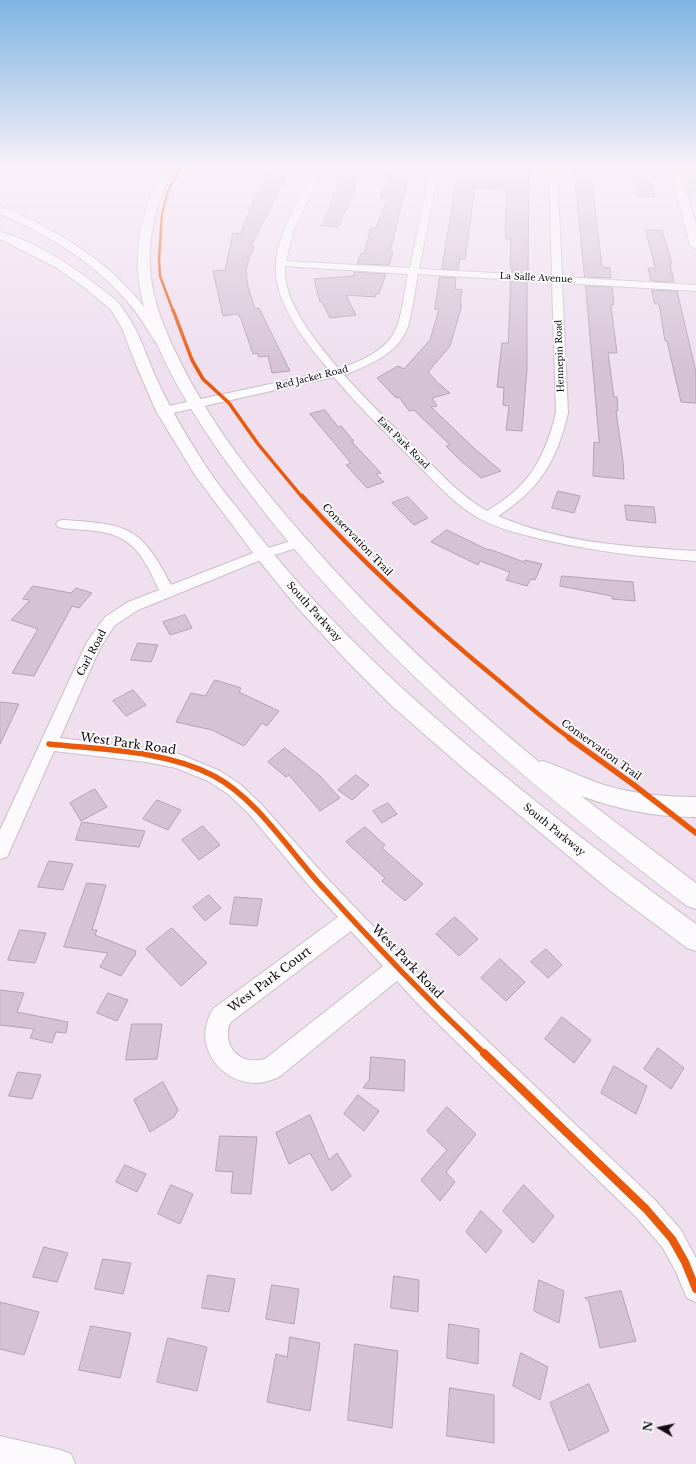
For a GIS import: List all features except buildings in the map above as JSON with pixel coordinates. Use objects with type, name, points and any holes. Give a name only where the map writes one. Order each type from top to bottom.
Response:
[{"type":"main road","name":"South Parkway","points":[[1,235],[22,244],[60,265],[90,285],[116,308],[130,328],[146,373],[164,411],[204,475],[263,554],[303,601],[353,655],[401,701],[545,823],[617,881],[696,939]]},
{"type":"main road","points":[[51,235],[90,260],[126,292],[144,313],[166,347],[195,404],[218,440],[249,482],[298,542],[371,623],[484,730],[634,852],[696,898]]},
{"type":"main road","points":[[146,235],[144,254],[145,280],[156,320],[166,347]]},
{"type":"main road","points":[[693,235],[696,245]]},
{"type":"main road","points":[[520,760],[562,778],[616,797],[661,806],[696,807]]},
{"type":"main road","points":[[671,920],[696,944]]},
{"type":"street","name":"East Park Road","points":[[288,235],[280,263],[282,288],[288,304],[300,323],[338,373],[391,432],[441,481],[472,508],[510,527],[579,544],[696,556]]},
{"type":"street","name":"Red Jacket Road","points":[[164,411],[338,373],[367,362],[386,350],[393,343],[402,328],[421,235]]},
{"type":"street","name":"Hennepin Road","points":[[489,516],[515,499],[537,476],[551,451],[558,431],[562,413],[562,388],[555,235]]},
{"type":"street","name":"La Salle Avenue","points":[[280,263],[696,288]]},
{"type":"street","points":[[63,524],[104,528],[129,535],[142,546],[149,556],[167,591]]},
{"type":"street","name":"Carl Road","points":[[0,851],[93,646],[110,621],[120,613],[133,606],[167,591],[298,542]]},
{"type":"street","name":"West Park Road","points":[[49,744],[179,760],[214,776],[234,788],[255,809],[317,881],[429,1000],[646,1210],[672,1238],[685,1262],[696,1289]]},
{"type":"street","name":"West Park Court","points":[[352,918],[231,1008],[220,1019],[217,1029],[216,1042],[219,1052],[228,1062],[243,1070],[257,1072],[271,1068],[398,967]]},
{"type":"street","points":[[0,1450],[61,1464]]},
{"type":"cycle path","name":"Conservation Trail","points":[[161,235],[159,259],[160,276],[192,360],[203,379],[229,403],[258,444],[287,480],[333,530],[393,590],[462,651],[554,727],[634,785],[696,833]]},
{"type":"cycle path","points":[[49,744],[146,755],[179,761],[214,776],[234,789],[255,809],[317,881],[429,1000],[646,1209],[672,1239],[685,1262],[696,1289]]}]
